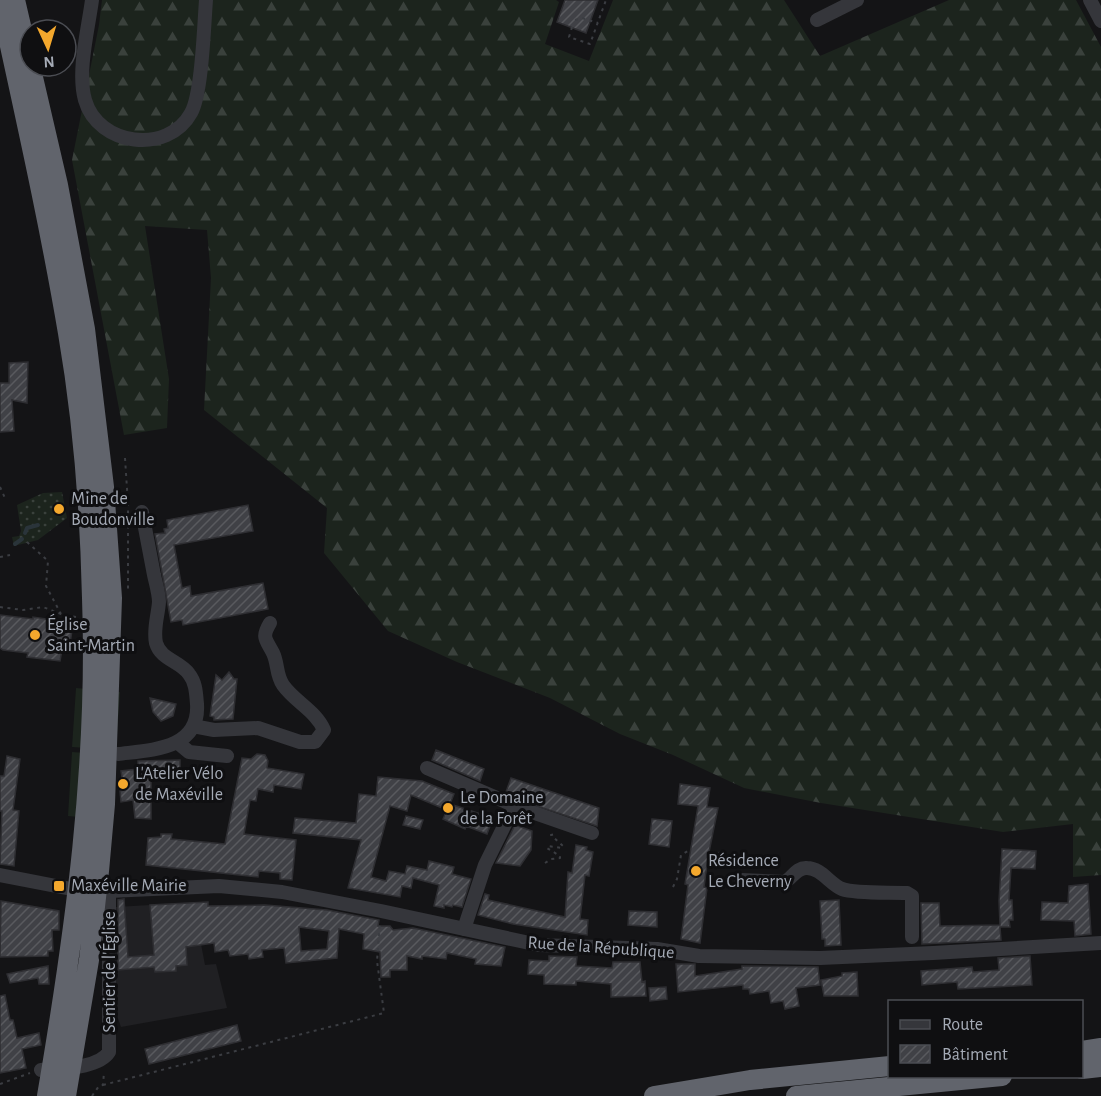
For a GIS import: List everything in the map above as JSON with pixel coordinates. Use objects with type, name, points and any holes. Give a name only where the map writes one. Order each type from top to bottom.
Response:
[{"type":"highway","points":[[15,0],[13,27],[68,335],[85,484],[92,600],[90,750],[85,822],[77,909],[47,1096]]},
{"type":"highway","points":[[0,2],[13,27],[58,185],[85,328],[120,595],[99,871],[89,960],[66,1096]]},
{"type":"highway","points":[[1083,1051],[1101,1048]]},
{"type":"highway","points":[[654,1096],[750,1080],[888,1066]]},
{"type":"highway","points":[[1083,1069],[1101,1067]]},
{"type":"highway","points":[[796,1096],[991,1078]]},
{"type":"street","points":[[0,2],[7,0]]},
{"type":"street","points":[[92,0],[84,71],[86,103],[97,121],[113,133],[129,139],[146,141],[170,134],[184,123],[193,111],[198,90],[206,0]]},
{"type":"street","points":[[817,20],[857,0]]},
{"type":"street","points":[[1090,0],[1101,21]]},
{"type":"street","points":[[118,754],[151,750],[177,742],[184,738],[193,726],[198,710],[195,684],[188,672],[166,658],[158,650],[155,641],[159,601],[142,512]]},
{"type":"street","points":[[193,726],[214,730],[258,728],[300,742],[315,742],[320,737],[324,730],[319,718],[293,698],[281,682],[274,655],[265,640],[265,631],[270,623]]},
{"type":"street","points":[[177,742],[189,752],[227,756]]},
{"type":"street","points":[[427,768],[511,804],[513,808],[524,809],[592,833]]},
{"type":"street","points":[[464,929],[485,865],[513,808]]},
{"type":"street","points":[[741,880],[784,882],[799,869],[807,868],[816,870],[836,886],[846,890],[907,893],[912,896],[912,938]]},
{"type":"street","name":"Rue de la République","points":[[0,874],[87,892],[219,886],[314,897],[548,946],[657,949],[694,956],[768,958],[933,953],[1100,943]]},
{"type":"street","name":"Sentier de l'Église","points":[[41,1070],[93,1064],[106,1057],[109,1052],[109,892]]},
{"type":"path","points":[[572,27],[569,38],[590,44],[606,0]]},
{"type":"path","points":[[575,20],[582,18],[598,23]]},
{"type":"path","points":[[120,595],[129,504],[125,458]]},
{"type":"path","points":[[0,487],[4,498]]},
{"type":"path","points":[[27,542],[48,561],[46,586],[61,614]]},
{"type":"path","points":[[0,557],[10,555]]},
{"type":"path","points":[[0,607],[23,610],[44,607],[83,619]]},
{"type":"path","points":[[545,863],[551,859],[560,858],[547,848],[548,846],[562,848],[563,846],[551,835],[574,836],[577,828]]},
{"type":"path","points":[[673,887],[677,879],[681,855],[691,849]]},
{"type":"path","points":[[711,852],[721,853]]},
{"type":"path","points":[[92,1096],[99,1086],[384,1013],[377,962],[380,917]]},
{"type":"path","points":[[103,1085],[106,1057]]},
{"type":"path","points":[[0,1084],[41,1070]]},
{"type":"shaded area","points":[[184,903],[191,946],[201,944],[205,965],[216,964],[227,1008],[121,1027],[116,1013],[116,907]]},
{"type":"green space","points":[[102,0],[556,0],[559,2],[545,44],[589,61],[613,0],[784,0],[820,56],[949,0],[1076,0],[1101,47],[1101,875],[1073,877],[1073,824],[1003,832],[821,803],[744,788],[673,755],[620,734],[550,698],[457,662],[388,631],[324,553],[327,508],[204,410],[211,278],[207,230],[145,226],[169,379],[167,428],[124,435],[72,160]]},
{"type":"green space","points":[[62,492],[67,518],[38,540],[14,546],[12,537],[19,536],[21,531],[17,505],[43,493]]},
{"type":"green space","points":[[76,688],[120,692],[116,750],[72,747]]},
{"type":"green space","points":[[72,752],[115,755],[110,820],[68,816]]},
{"type":"building","points":[[565,0],[598,0],[586,33],[557,22]]},
{"type":"building","points":[[28,362],[27,403],[12,400],[14,431],[0,432],[0,383],[9,383],[9,363]]},
{"type":"building","points":[[248,505],[253,531],[174,545],[182,588],[190,586],[191,596],[263,583],[268,609],[183,625],[182,620],[171,622],[155,534],[165,533],[164,529],[168,528],[167,520]]},
{"type":"building","name":"Église Saint-Martin","points":[[0,615],[73,623],[69,651],[62,650],[60,661],[27,657],[28,653],[3,650],[0,648]]},
{"type":"building","points":[[229,672],[234,679],[237,679],[233,719],[214,720],[214,717],[210,716],[216,675],[222,680]]},
{"type":"building","points":[[150,698],[176,704],[173,716],[161,721],[153,712]]},
{"type":"building","name":"Le Domaine de la Forêt","points":[[436,750],[484,769],[480,781],[432,760]]},
{"type":"building","points":[[257,754],[265,755],[268,761],[267,768],[304,774],[301,789],[274,785],[273,792],[258,789],[256,801],[250,800],[244,834],[296,840],[292,880],[280,879],[280,873],[259,871],[258,877],[146,865],[148,838],[161,837],[161,834],[172,834],[171,839],[225,844],[242,758],[251,759]]},
{"type":"building","points":[[7,756],[20,759],[13,810],[19,811],[14,866],[0,864],[2,811],[0,811],[0,776],[4,776]]},
{"type":"building","points":[[180,760],[180,774],[151,774],[151,819],[135,818],[133,800],[121,802],[120,791],[124,790],[121,771],[138,769],[138,761]]},
{"type":"building","points":[[378,777],[422,781],[454,794],[450,804],[493,818],[487,834],[466,826],[465,829],[443,819],[447,810],[411,795],[407,811],[390,806],[371,877],[386,881],[389,871],[405,874],[407,866],[427,870],[429,861],[454,867],[452,874],[471,879],[462,907],[434,906],[439,885],[413,878],[411,888],[402,886],[400,897],[348,888],[361,840],[293,833],[295,818],[356,823],[359,794],[376,796]]},
{"type":"building","points":[[511,778],[599,808],[597,826],[519,800],[506,792]]},
{"type":"building","name":"Résidence Le Cheverny","points":[[680,784],[710,788],[707,807],[718,808],[704,887],[707,888],[700,943],[681,939],[688,885],[685,884],[698,806],[678,804]]},
{"type":"building","points":[[406,816],[423,820],[420,829],[403,825]]},
{"type":"building","name":"Résidence Le Cheverny","points":[[652,819],[672,821],[669,847],[649,844]]},
{"type":"building","points":[[515,825],[532,831],[531,850],[520,866],[496,863]]},
{"type":"building","points":[[576,845],[587,847],[586,850],[593,852],[589,876],[585,875],[580,919],[588,920],[587,935],[513,924],[478,915],[485,894],[489,895],[488,900],[565,917],[568,872],[572,873]]},
{"type":"building","points":[[1002,849],[1036,851],[1035,869],[1011,868],[1009,900],[1012,900],[1013,920],[1009,920],[1010,927],[1000,927],[1001,940],[922,944],[921,903],[939,903],[940,926],[1000,925]]},
{"type":"building","points":[[1088,884],[1091,934],[1075,936],[1074,921],[1041,920],[1042,902],[1068,903],[1069,886]]},
{"type":"building","points":[[124,899],[128,957],[154,955],[150,905],[208,902],[208,906],[265,905],[327,910],[379,920],[378,926],[390,926],[393,930],[413,928],[505,947],[501,966],[475,964],[476,959],[447,953],[446,959],[422,956],[422,959],[407,956],[407,970],[390,970],[390,977],[381,977],[380,952],[363,949],[364,934],[339,929],[337,958],[286,963],[284,948],[262,950],[263,957],[249,959],[248,954],[230,956],[228,950],[215,952],[214,943],[186,947],[187,965],[176,966],[176,971],[155,972],[154,967],[118,970],[118,900]],"holes":[[[299,927],[329,931],[327,949],[301,951]]]},
{"type":"building","points":[[839,900],[841,945],[825,946],[825,939],[822,939],[820,901]]},
{"type":"building","points":[[1,901],[59,911],[59,930],[52,930],[53,951],[48,951],[48,956],[0,957]]},
{"type":"building","points":[[629,911],[657,912],[657,927],[628,925]]},
{"type":"building","points":[[549,956],[577,957],[576,966],[612,968],[613,962],[640,962],[646,996],[611,997],[611,984],[576,981],[576,985],[544,984],[544,975],[528,974],[529,960],[549,961]]},
{"type":"building","points":[[1030,956],[1032,985],[958,989],[957,982],[922,985],[921,971],[972,967],[973,972],[999,970],[998,958]]},
{"type":"building","points":[[676,964],[695,964],[695,976],[742,969],[742,966],[818,967],[820,985],[796,988],[799,1006],[785,1009],[783,1001],[771,1003],[769,991],[750,994],[749,989],[743,989],[743,985],[678,992]]},
{"type":"building","points":[[48,966],[49,984],[39,984],[38,978],[10,983],[7,974]]},
{"type":"building","points":[[857,972],[858,996],[824,996],[821,980],[842,976],[842,973]]},
{"type":"building","points":[[666,987],[667,999],[650,1001],[649,988]]},
{"type":"building","points":[[5,995],[10,1020],[13,1020],[17,1038],[39,1033],[41,1045],[22,1049],[26,1068],[0,1073],[0,996]]},
{"type":"building","points":[[237,1025],[241,1041],[149,1064],[145,1049]]},
{"type":"waterway","points":[[25,533],[27,528],[38,525]]},
{"type":"waterway","points":[[15,544],[22,539]]},
{"type":"place","name":"Mine de Boudonville","points":[[59,509]]},
{"type":"place","name":"Église Saint-Martin","points":[[35,635]]},
{"type":"place","name":"L'Atelier Vélo de Maxéville","points":[[123,784]]},
{"type":"place","name":"Le Domaine de la Forêt","points":[[448,808]]},
{"type":"place","name":"Résidence Le Cheverny","points":[[696,871]]},
{"type":"place","name":"Maxéville Mairie","points":[[59,886]]}]
